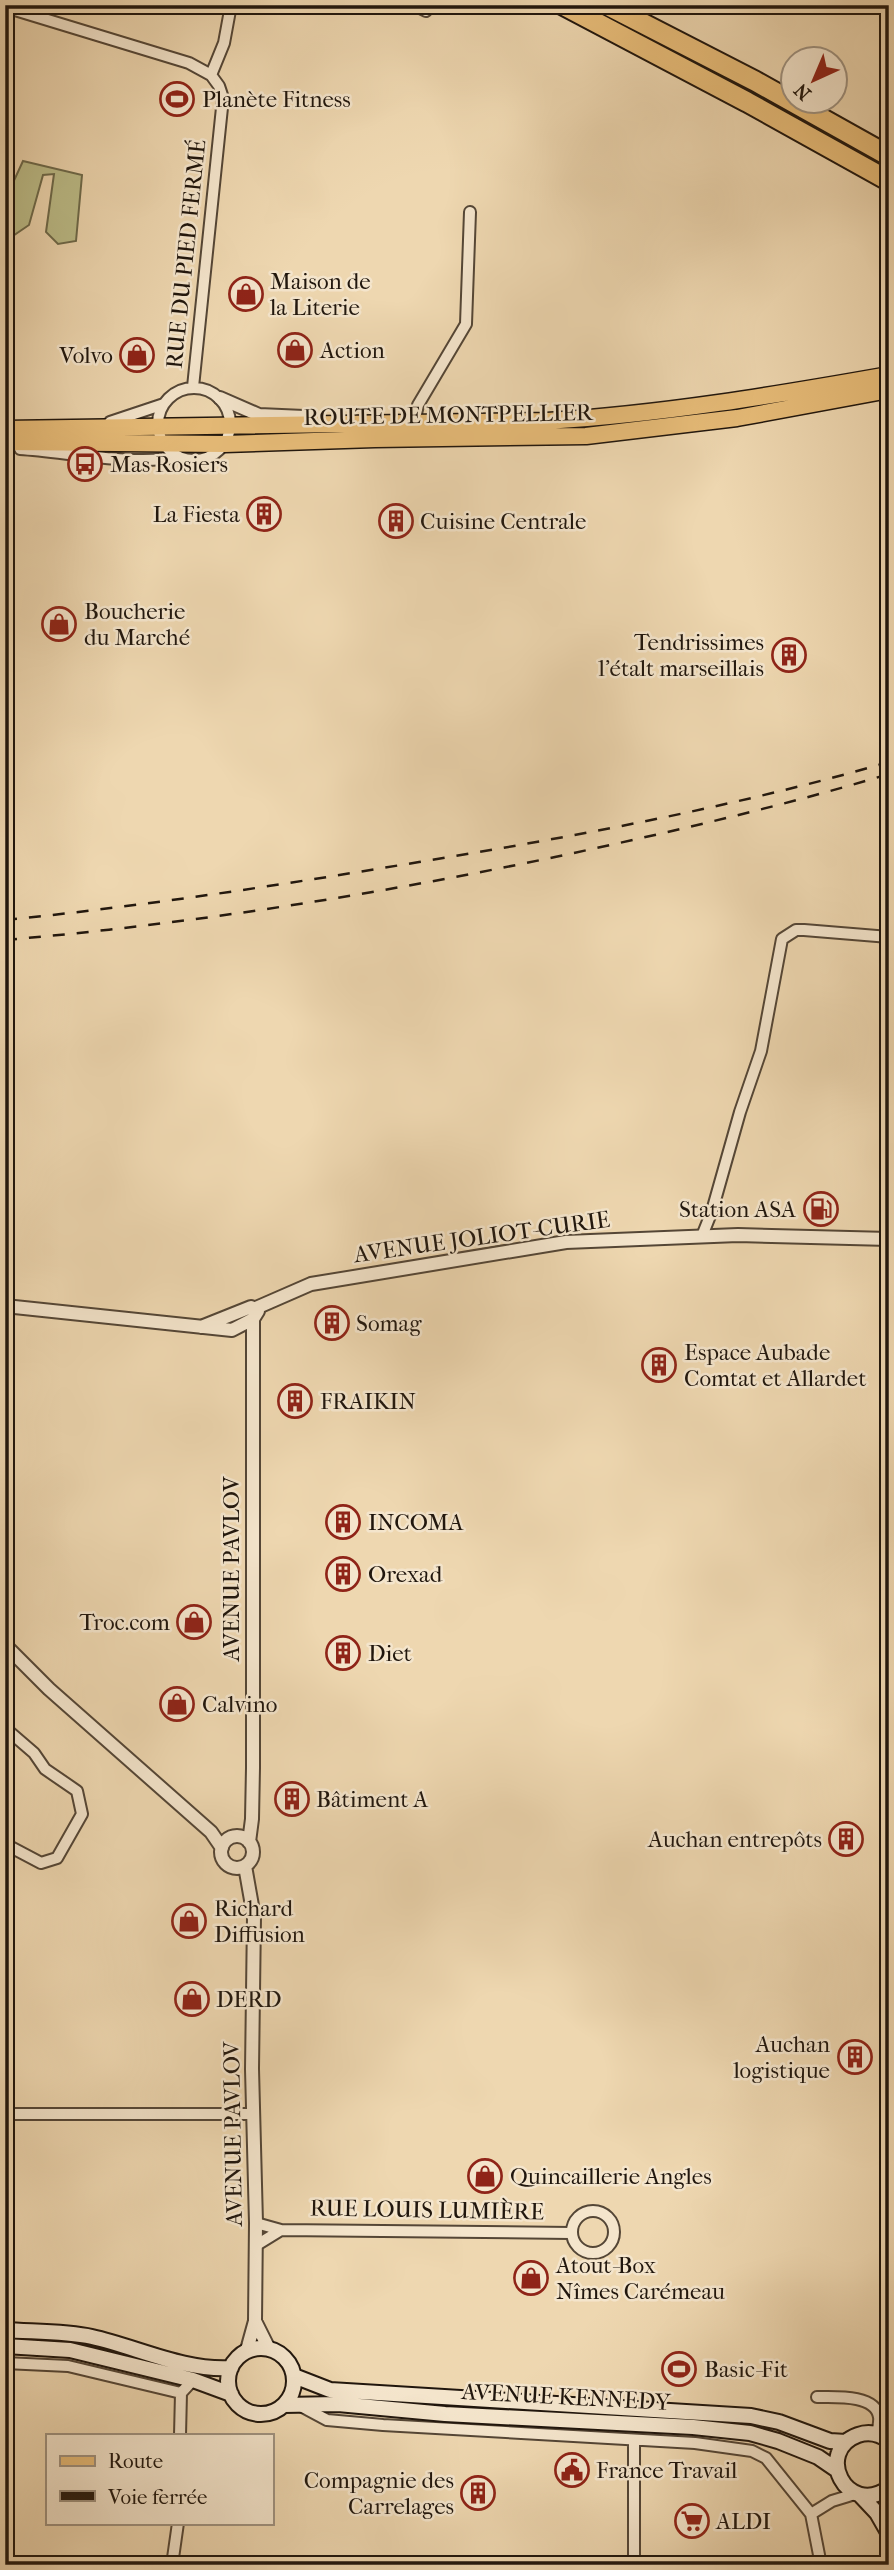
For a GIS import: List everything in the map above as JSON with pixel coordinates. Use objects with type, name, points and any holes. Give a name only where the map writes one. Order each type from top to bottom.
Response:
[{"type":"highway","points":[[563,5],[889,181]]},
{"type":"highway","points":[[607,5],[755,81],[889,156]]},
{"type":"main road","name":"ROUTE DE MONTPELLIER","points":[[5,429],[547,421],[622,416],[742,400],[889,374]]},
{"type":"main road","name":"ROUTE DE MONTPELLIER","points":[[5,442],[225,444],[597,435],[737,418],[889,390]]},
{"type":"main road","points":[[5,2330],[90,2336],[156,2356],[230,2368]]},
{"type":"main road","points":[[5,2346],[70,2350],[193,2380],[230,2393],[244,2409],[254,2413],[275,2411],[284,2405],[290,2397],[294,2376],[286,2359],[270,2349],[254,2348],[240,2355],[230,2368],[230,2393]]},
{"type":"main road","name":"AVENUE KENNEDY","points":[[294,2376],[330,2390],[751,2416],[779,2422],[830,2441],[846,2442],[863,2434],[883,2438]]},
{"type":"main road","name":"AVENUE KENNEDY","points":[[284,2405],[338,2404],[444,2414],[693,2427],[750,2433],[818,2457],[877,2513],[889,2534]]},
{"type":"main road","points":[[839,2475],[837,2460],[846,2442]]},
{"type":"main road","points":[[858,2495],[872,2496],[889,2488]]},
{"type":"main road","points":[[889,2496],[889,2510]]},
{"type":"street","points":[[5,7],[189,63],[211,75],[224,43],[230,5]]},
{"type":"street","points":[[414,5],[426,11]]},
{"type":"street","name":"RUE DU PIED FERMÉ","points":[[193,387],[223,98],[211,75]]},
{"type":"street","points":[[414,423],[418,405],[435,372],[466,324],[470,212]]},
{"type":"street","points":[[178,457],[163,443],[157,427],[160,410],[167,398],[179,390],[193,387],[208,390],[258,415],[363,417],[380,423]]},
{"type":"street","points":[[5,448],[136,459],[164,460],[178,457],[202,460],[213,456],[225,444],[230,426],[228,411],[220,398]]},
{"type":"street","points":[[88,428],[127,418],[164,404]]},
{"type":"street","points":[[702,1236],[761,1051],[782,939],[796,930],[889,937]]},
{"type":"street","name":"AVENUE JOLIOT-CURIE","points":[[5,1306],[232,1330],[250,1315],[311,1284],[566,1242],[702,1236],[889,1239]]},
{"type":"street","name":"AVENUE PAVLOV","points":[[241,1839],[252,1819],[250,1315]]},
{"type":"street","points":[[5,1645],[49,1689],[211,1832],[222,1848],[223,1858],[230,1866],[240,1867],[253,1854],[241,1839],[211,1832]]},
{"type":"street","points":[[5,1657],[49,1689]]},
{"type":"street","points":[[5,1728],[34,1753],[45,1769],[77,1791],[82,1814],[57,1857],[41,1863],[5,1844]]},
{"type":"street","points":[[222,1848],[241,1839]]},
{"type":"street","name":"AVENUE PAVLOV","points":[[240,1867],[254,1917],[252,2069],[256,2223],[255,2320],[247,2350]]},
{"type":"street","points":[[5,2114],[254,2114]]},
{"type":"street","points":[[588,2211],[596,2211],[609,2219],[614,2232],[608,2247],[593,2253],[578,2248],[571,2233],[576,2219],[588,2211]]},
{"type":"street","name":"RUE LOUIS LUMIÈRE","points":[[256,2223],[281,2230],[571,2233]]},
{"type":"street","name":"RUE LOUIS LUMIÈRE","points":[[255,2246],[281,2230]]},
{"type":"street","name":"AVENUE PAVLOV","points":[[255,2320],[270,2349]]},
{"type":"street","points":[[5,2364],[68,2366],[181,2393]]},
{"type":"street","points":[[180,2434],[181,2393],[193,2380]]},
{"type":"street","points":[[817,2396],[867,2401],[880,2418],[883,2438]]},
{"type":"street","points":[[299,2405],[327,2420],[695,2443],[752,2451],[766,2458],[811,2514],[821,2565]]},
{"type":"street","points":[[634,2441],[634,2565]]},
{"type":"street","points":[[832,2501],[839,2475]]},
{"type":"street","points":[[811,2514],[832,2501],[858,2495]]},
{"type":"street","points":[[172,2565],[178,2524]]},
{"type":"green space","points":[[23,161],[82,175],[76,241],[58,244],[46,232],[54,174],[43,175],[29,225],[10,238],[5,247],[5,200]]},
{"type":"railway","points":[[5,920],[212,894],[538,842],[714,807],[889,762]]},
{"type":"railway","points":[[5,940],[213,917],[419,884],[681,829],[889,774]]},
{"type":"place","name":"Planète Fitness","points":[[177,99]]},
{"type":"place","name":"Maison de la Literie","points":[[246,294]]},
{"type":"place","name":"Action","points":[[295,350]]},
{"type":"place","name":"Volvo","points":[[137,355]]},
{"type":"place","name":"Mas Rosiers","points":[[85,464]]},
{"type":"place","name":"La Fiesta","points":[[264,514]]},
{"type":"place","name":"Cuisine Centrale","points":[[396,521]]},
{"type":"place","name":"Boucherie du Marché","points":[[59,624]]},
{"type":"place","name":"Tendrissimes l'étalt marseillais","points":[[789,655]]},
{"type":"place","name":"Station ASA","points":[[821,1209]]},
{"type":"place","name":"Somag","points":[[332,1323]]},
{"type":"place","name":"Espace Aubade Comtat et Allardet","points":[[659,1365]]},
{"type":"place","name":"FRAIKIN","points":[[295,1401]]},
{"type":"place","name":"INCOMA","points":[[343,1522]]},
{"type":"place","name":"Orexad","points":[[343,1574]]},
{"type":"place","name":"Troc.com","points":[[194,1622]]},
{"type":"place","name":"Diet","points":[[343,1653]]},
{"type":"place","name":"Calvino","points":[[177,1704]]},
{"type":"place","name":"Bâtiment A","points":[[292,1799]]},
{"type":"place","name":"Auchan entrepôts","points":[[846,1839]]},
{"type":"place","name":"Richard Diffusion","points":[[189,1921]]},
{"type":"place","name":"DERD","points":[[192,1999]]},
{"type":"place","name":"Auchan logistique","points":[[855,2057]]},
{"type":"place","name":"Quincaillerie Angles","points":[[485,2176]]},
{"type":"place","name":"Atout-Box Nîmes Carémeau","points":[[531,2278]]},
{"type":"place","name":"Basic-Fit","points":[[679,2369]]},
{"type":"place","name":"France Travail","points":[[572,2470]]},
{"type":"place","name":"Compagnie des Carrelages","points":[[478,2493]]},
{"type":"place","name":"ALDI","points":[[692,2521]]}]
